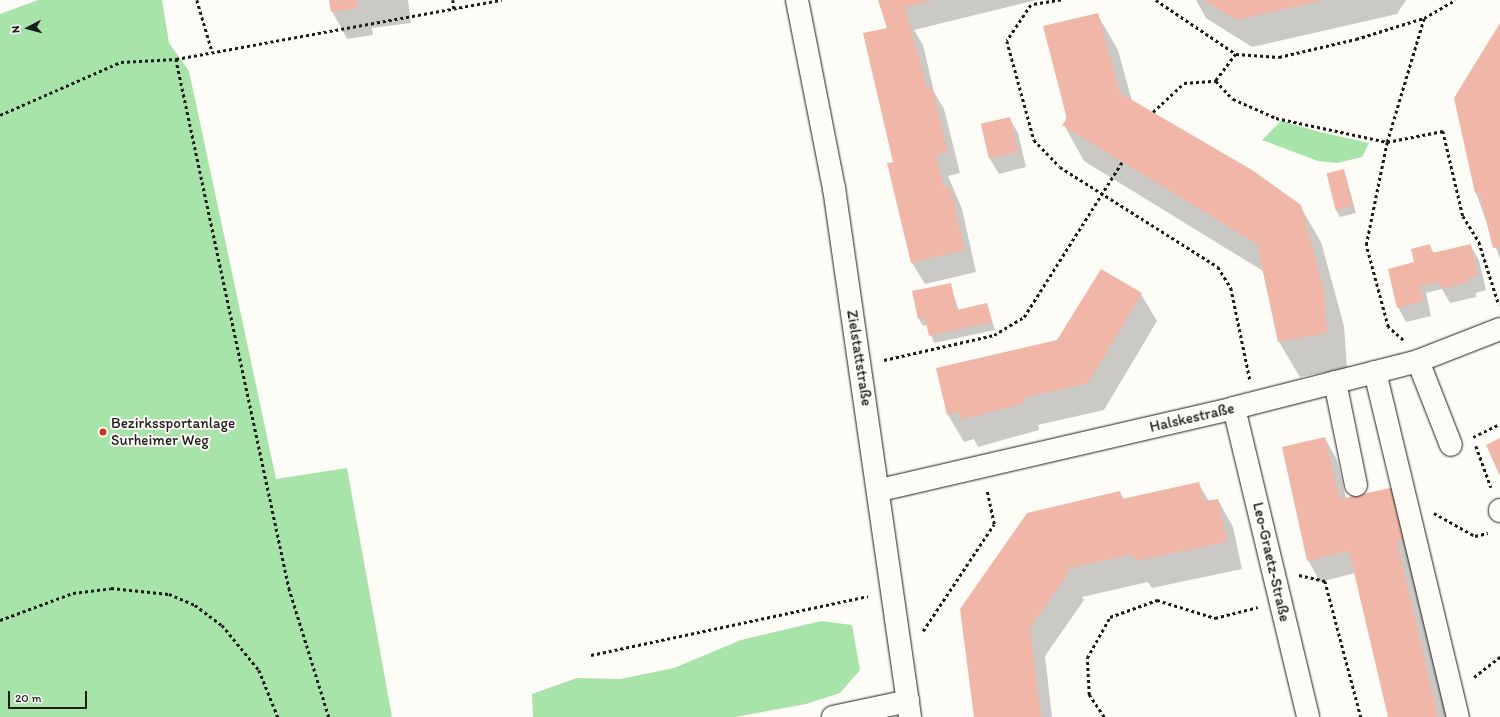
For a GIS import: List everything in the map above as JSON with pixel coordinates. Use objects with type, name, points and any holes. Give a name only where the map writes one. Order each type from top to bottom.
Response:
[{"type":"street","name":"Zielstattstraße","points":[[797,0],[834,188],[880,490],[901,639],[909,709]]},
{"type":"street","name":"Halskestraße","points":[[880,490],[1243,406],[1375,372],[1423,359],[1500,329]]},
{"type":"street","points":[[1423,359],[1451,445]]},
{"type":"street","points":[[1375,372],[1458,717]]},
{"type":"street","points":[[1335,382],[1356,485]]},
{"type":"street","name":"Leo-Graetz-Straße","points":[[1243,406],[1280,601],[1306,716]]},
{"type":"street","points":[[833,717],[909,709]]},
{"type":"path","points":[[197,0],[212,51]]},
{"type":"path","points":[[453,0],[454,9]]},
{"type":"path","points":[[0,115],[121,62],[176,60],[212,51],[502,0]]},
{"type":"path","points":[[1062,0],[1031,5],[1007,41],[1034,140],[1060,167],[1218,267],[1231,288],[1250,367],[1243,406]]},
{"type":"path","points":[[1156,0],[1236,54],[1279,57],[1356,39],[1424,18],[1455,0]]},
{"type":"path","points":[[1423,359],[1388,327],[1366,244],[1386,142],[1424,18]]},
{"type":"path","points":[[1152,112],[1184,83],[1216,81],[1236,54]]},
{"type":"path","points":[[176,60],[289,588],[329,717]]},
{"type":"path","points":[[1216,81],[1232,99],[1276,118],[1386,142],[1443,131],[1463,216],[1479,242],[1500,308]]},
{"type":"path","points":[[880,361],[994,335],[1024,317],[1122,162]]},
{"type":"path","points":[[1473,438],[1500,424]]},
{"type":"path","points":[[901,639],[920,635],[994,524],[981,467]]},
{"type":"path","points":[[1407,506],[1436,514],[1475,536],[1498,517]]},
{"type":"path","points":[[1290,573],[1325,581],[1361,717]]},
{"type":"path","points":[[0,620],[73,593],[111,588],[169,594],[195,605],[222,625],[259,670],[278,717]]},
{"type":"path","points":[[591,655],[875,594]]},
{"type":"path","points":[[1104,717],[1089,695],[1087,658],[1110,617],[1157,600],[1215,618],[1280,601]]},
{"type":"path","points":[[1453,694],[1500,657]]},
{"type":"green space","name":"Bezirkssportanlage Surheimer Weg","points":[[38,0],[162,0],[169,43],[189,71],[276,479],[347,468],[392,717],[0,717],[0,14]]},
{"type":"green space","points":[[1281,121],[1320,132],[1369,143],[1362,157],[1337,163],[1318,161],[1262,140]]},
{"type":"green space","points":[[821,621],[852,625],[860,670],[840,693],[806,704],[735,717],[533,717],[532,694],[577,678],[620,679],[674,668],[741,640]]},
{"type":"building","points":[[329,0],[357,0],[358,8],[331,12]]},
{"type":"building","points":[[878,0],[933,0],[905,7],[927,88],[932,87],[948,152],[936,155],[944,188],[950,187],[965,250],[911,263],[887,163],[893,162],[863,33],[887,28]]},
{"type":"building","points":[[1204,0],[1321,0],[1321,1],[1236,20]]},
{"type":"building","points":[[1098,13],[1120,93],[1252,170],[1301,205],[1324,290],[1327,333],[1278,342],[1257,244],[1062,125],[1067,119],[1043,26]]},
{"type":"building","points":[[1500,23],[1500,247],[1493,248],[1479,192],[1475,193],[1454,98]]},
{"type":"building","points":[[1010,117],[1018,152],[989,159],[981,124]]},
{"type":"building","points":[[1344,169],[1353,206],[1336,210],[1327,173]]},
{"type":"building","points":[[1430,244],[1432,253],[1471,244],[1478,275],[1468,278],[1469,282],[1441,289],[1439,282],[1420,286],[1424,301],[1397,308],[1388,269],[1414,262],[1411,249]]},
{"type":"building","points":[[1101,269],[1142,293],[1088,383],[1023,398],[1024,403],[961,420],[959,412],[947,415],[936,368],[1057,340]]},
{"type":"building","points":[[951,283],[957,310],[987,303],[992,322],[929,336],[925,318],[918,319],[912,291]]},
{"type":"building","points":[[1325,437],[1340,499],[1399,486],[1411,537],[1397,541],[1438,717],[1388,717],[1349,551],[1307,561],[1282,447]]},
{"type":"building","points":[[1500,438],[1500,476],[1486,445]]},
{"type":"building","points":[[1199,482],[1204,501],[1218,499],[1227,542],[1135,561],[1133,554],[1066,569],[1069,572],[1030,628],[1041,717],[974,717],[960,609],[1027,513],[1120,491],[1122,499]]},
{"type":"place","name":"Bezirkssportanlage Surheimer Weg","points":[[103,432]]}]
